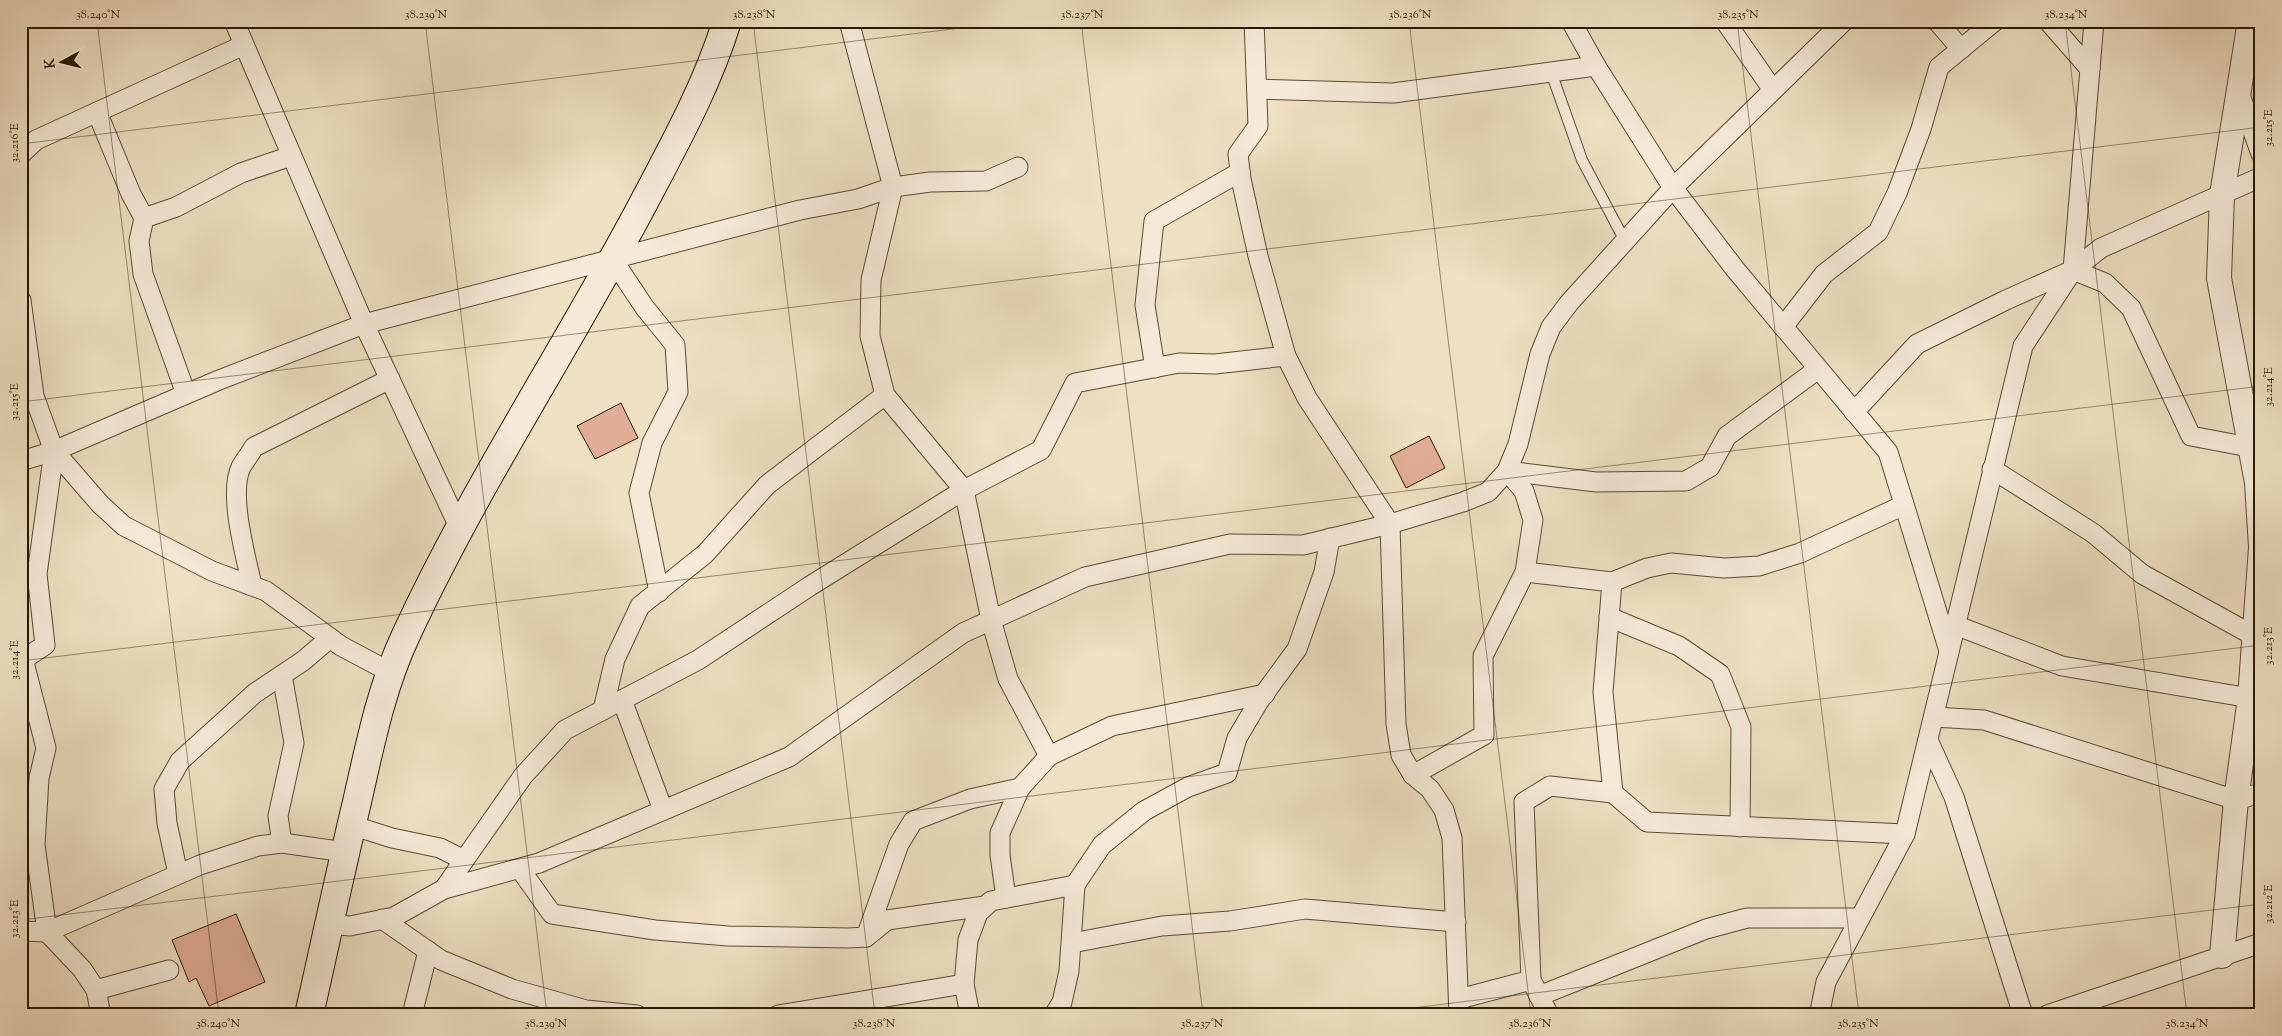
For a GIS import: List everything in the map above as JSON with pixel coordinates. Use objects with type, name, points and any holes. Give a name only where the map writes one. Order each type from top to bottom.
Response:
[{"type":"main road","points":[[309,1015],[375,722],[390,672],[406,635],[460,528],[614,260],[681,133],[716,54],[727,21]]},
{"type":"street","points":[[234,21],[364,324],[460,528]]},
{"type":"street","points":[[849,21],[893,187],[871,280],[870,336],[885,395],[964,490],[991,620],[1008,679],[1049,756]]},
{"type":"street","points":[[1254,21],[1258,126],[1238,154],[1240,172],[1258,256],[1286,356],[1307,398],[1390,524],[1396,724],[1401,755],[1413,775],[1430,789],[1444,810],[1452,838],[1459,1007],[1535,988],[1706,929],[1747,918],[1860,918]]},
{"type":"street","points":[[1571,21],[1596,66],[1673,188],[1735,269],[1888,452],[1949,651]]},
{"type":"street","points":[[1725,21],[1773,90]]},
{"type":"street","points":[[329,924],[350,926],[394,917],[444,889],[539,863],[789,758],[963,633],[1085,577],[1230,544],[1303,545],[1390,524],[1463,502],[1488,492],[1507,471],[1518,444],[1540,354],[1551,327],[1569,303],[1673,188],[1844,21]]},
{"type":"street","points":[[1937,21],[1961,49]]},
{"type":"street","points":[[1783,327],[1824,274],[1878,232],[1901,184],[1921,129],[1939,67],[1995,21]]},
{"type":"street","points":[[2048,21],[2090,69]]},
{"type":"street","points":[[1822,1015],[1821,1006],[1826,982],[1905,834],[2023,346],[2073,270],[2094,21]]},
{"type":"street","points":[[2222,956],[2236,800],[2258,640],[2261,548],[2257,483],[2219,278],[2222,195],[2250,21]]},
{"type":"street","points":[[21,154],[36,140],[244,45]]},
{"type":"street","points":[[1257,89],[1393,93],[1596,66]]},
{"type":"street","points":[[2238,90],[2261,154]]},
{"type":"street","points":[[97,112],[131,194],[144,218],[139,241],[143,274],[186,394]]},
{"type":"street","points":[[144,218],[176,207],[241,173],[291,156]]},
{"type":"street","points":[[21,461],[54,451],[186,394],[364,324],[800,210],[858,199],[893,187],[930,182],[986,181],[1018,167]]},
{"type":"street","points":[[1155,368],[1145,306],[1154,221],[1240,172]]},
{"type":"street","points":[[1854,412],[1917,344],[2006,300],[2073,270],[2101,248],[2261,177]]},
{"type":"street","points":[[614,260],[645,308],[676,345],[678,392],[652,442],[639,493],[658,592]]},
{"type":"street","points":[[2073,270],[2105,283],[2131,308],[2191,436],[2249,448]]},
{"type":"street","points":[[21,300],[34,396],[54,451],[100,504],[124,526],[212,571],[266,590],[330,638],[390,672]]},
{"type":"street","points":[[444,889],[523,776],[565,730],[698,660],[810,586],[964,490],[1041,450],[1075,383],[1179,363],[1215,364],[1286,356]]},
{"type":"street","points":[[1507,471],[1596,482],[1686,481],[1710,467],[1727,436],[1818,369]]},
{"type":"street","points":[[252,586],[236,490],[241,468],[254,448],[390,379]]},
{"type":"street","points":[[602,710],[615,659],[640,606],[705,554],[766,485],[885,395]]},
{"type":"street","points":[[54,451],[37,574],[45,645],[22,660],[46,748],[39,778],[35,845],[47,932],[82,969],[96,990],[101,1015]]},
{"type":"street","points":[[1992,470],[2093,534],[2142,574],[2258,640]]},
{"type":"street","points":[[1413,775],[1484,735],[1483,656],[1525,572],[1533,520],[1524,491],[1507,471]]},
{"type":"street","points":[[1525,572],[1612,582],[1646,568],[1671,563],[1724,568],[1759,566],[1800,553],[1904,505]]},
{"type":"street","points":[[1054,1015],[1063,994],[1072,943],[1075,885],[1102,845],[1144,811],[1188,787],[1227,773],[1237,738],[1297,649],[1324,572],[1330,538]]},
{"type":"street","points":[[1612,582],[1603,692],[1613,793]]},
{"type":"street","points":[[1609,617],[1679,646],[1720,674],[1741,728],[1740,827]]},
{"type":"street","points":[[1955,625],[2062,666],[2250,698]]},
{"type":"street","points":[[178,874],[167,823],[164,789],[180,761],[255,693],[303,661],[330,638]]},
{"type":"street","points":[[282,675],[294,744],[278,816],[282,843]]},
{"type":"street","points":[[1006,898],[1000,856],[1000,833],[1020,788],[1049,756],[1112,726],[1265,694]]},
{"type":"street","points":[[622,700],[663,810]]},
{"type":"street","points":[[1934,717],[1984,720],[2236,800],[2261,794]]},
{"type":"street","points":[[1928,740],[1954,797],[2023,1015]]},
{"type":"street","points":[[1549,1015],[1535,988],[1524,802],[1550,786],[1613,793],[1647,822],[1905,834]]},
{"type":"street","points":[[866,937],[900,844],[913,821],[970,799],[1020,788]]},
{"type":"street","points":[[351,825],[392,838],[440,848],[464,860]]},
{"type":"street","points":[[21,931],[47,932],[178,874],[258,846],[282,843],[345,852]]},
{"type":"street","points":[[520,869],[552,914],[655,930],[728,936],[866,937],[887,920],[986,906]]},
{"type":"street","points":[[970,1015],[964,984],[968,940],[978,913],[991,901],[1075,885]]},
{"type":"street","points":[[1072,943],[1162,926],[1230,921],[1305,909],[1456,922]]},
{"type":"street","points":[[382,919],[441,960],[512,989],[586,1010],[637,1015]]},
{"type":"street","points":[[2047,1015],[2261,944]]},
{"type":"street","points":[[412,1015],[428,951]]},
{"type":"street","points":[[96,990],[169,970]]},
{"type":"street","points":[[778,1015],[964,984]]},
{"type":"lane","points":[[1551,72],[1582,160],[1625,241]]},
{"type":"building","points":[[621,403],[638,438],[595,459],[577,426]]},
{"type":"building","points":[[1429,436],[1445,468],[1406,488],[1390,456]]},
{"type":"building","points":[[236,914],[265,982],[209,1006],[196,978],[189,982],[172,940]]}]
